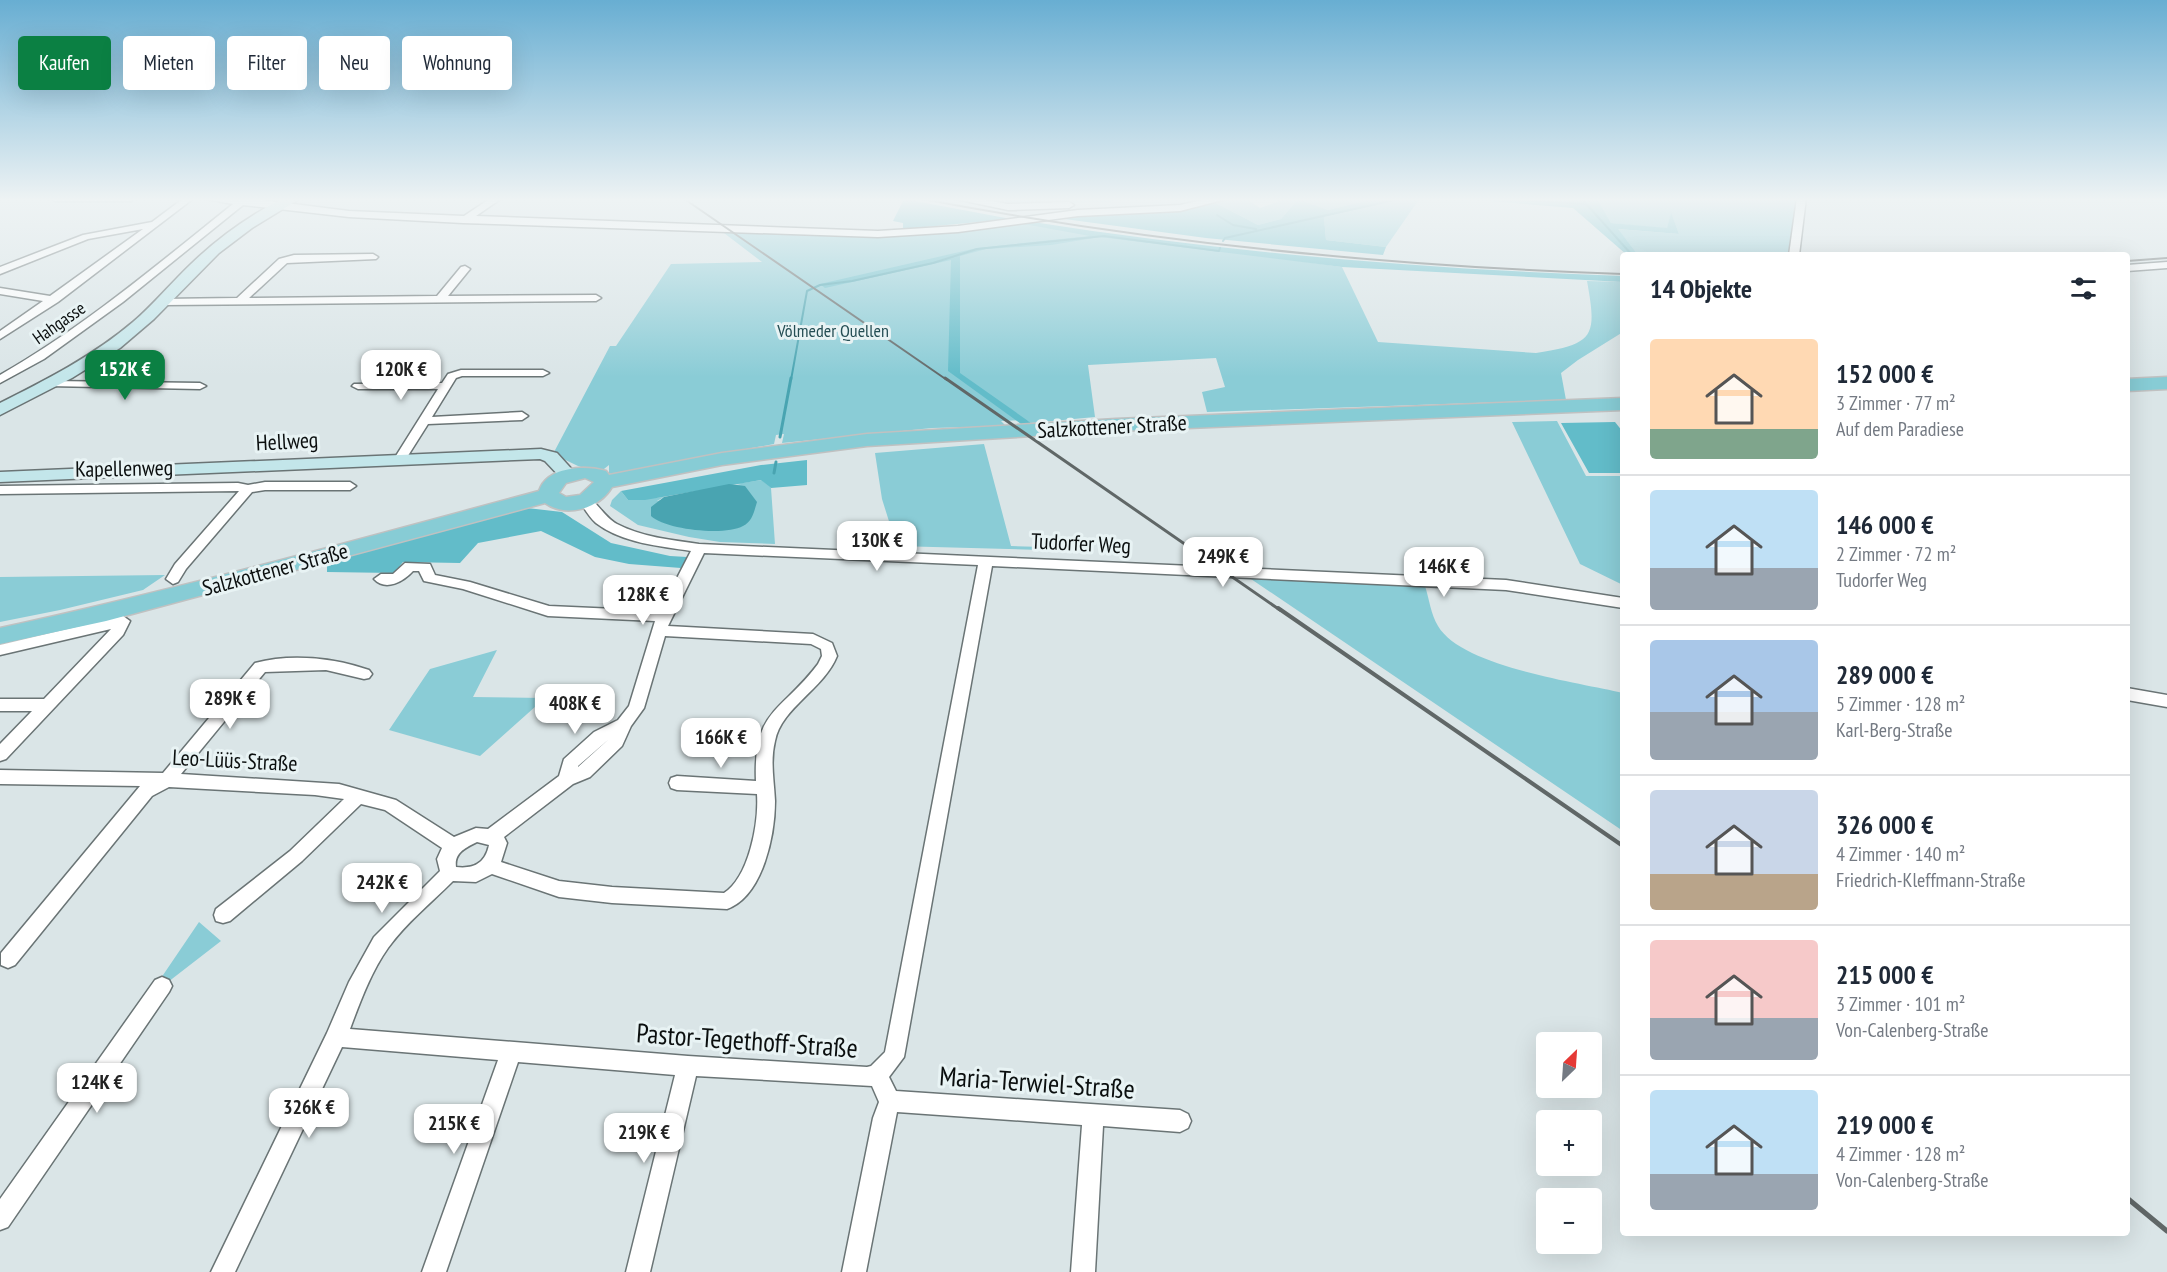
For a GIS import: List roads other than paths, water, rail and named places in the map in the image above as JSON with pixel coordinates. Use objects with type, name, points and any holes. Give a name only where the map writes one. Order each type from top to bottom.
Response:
[{"type":"main road","points":[[0,410],[52,384],[132,332],[206,257]]},
{"type":"main road","points":[[2130,385],[2167,383]]},
{"type":"main road","name":"Salzkottener Straße","points":[[604,482],[732,458],[890,438],[1116,425],[1620,404]]},
{"type":"main road","name":"Hellweg","points":[[0,477],[541,454],[551,457],[568,475]]},
{"type":"main road","points":[[592,473],[599,475],[604,482],[602,490],[586,500],[556,502],[549,495],[549,489],[555,482],[568,475],[592,473]]},
{"type":"main road","name":"Salzkottener Straße","points":[[0,636],[105,613],[247,577],[549,495]]},
{"type":"street","points":[[0,271],[35,257]]},
{"type":"street","points":[[0,336],[111,257]]},
{"type":"street","name":"Hahgasse","points":[[0,380],[40,357],[119,300],[172,257]]},
{"type":"street","points":[[241,300],[283,261],[294,258],[345,257]]},
{"type":"street","points":[[2130,268],[2167,265]]},
{"type":"street","points":[[440,299],[465,268]]},
{"type":"street","points":[[0,291],[54,300]]},
{"type":"street","points":[[162,302],[596,298]]},
{"type":"street","points":[[400,459],[452,376],[462,373],[543,372]]},
{"type":"street","points":[[52,384],[200,386]]},
{"type":"street","points":[[358,386],[444,386]]},
{"type":"street","points":[[422,421],[522,416]]},
{"type":"street","name":"Kapellenweg","points":[[0,490],[238,487],[249,489],[265,486],[350,486]]},
{"type":"street","points":[[172,579],[249,489]]},
{"type":"street","name":"Tudorfer Weg","points":[[586,500],[600,519],[622,531],[656,541],[699,548],[1506,585],[1620,603]]},
{"type":"street","points":[[491,837],[567,778],[584,772],[616,742],[624,724],[636,708],[661,624],[699,548]]},
{"type":"street","name":"Pastor-Tegethoff-Straße","points":[[336,1036],[688,1066],[867,1077],[878,1075],[894,1057],[986,561]]},
{"type":"street","points":[[381,579],[397,579],[410,566],[425,567],[429,578],[465,585],[548,611],[813,639],[829,648],[830,656],[821,673],[781,711],[771,726],[767,739],[765,815],[752,872],[740,893],[726,901],[612,895],[559,889],[491,866]]},
{"type":"street","points":[[0,650],[123,621],[118,631],[0,755]]},
{"type":"street","points":[[8,959],[146,791],[167,780],[260,667],[285,664],[350,668],[364,674]]},
{"type":"street","points":[[2130,695],[2167,701]]},
{"type":"street","points":[[0,705],[48,705]]},
{"type":"street","name":"Leo-Lüüs-Straße","points":[[0,777],[167,780],[315,788],[390,805],[453,846]]},
{"type":"street","points":[[677,783],[764,788]]},
{"type":"street","points":[[223,915],[296,856],[357,797]]},
{"type":"street","points":[[476,836],[491,837],[498,843],[497,856],[491,866],[463,876],[450,873],[445,866],[446,857],[453,846],[476,836]]},
{"type":"street","points":[[223,1272],[336,1036],[356,988],[381,943],[406,915],[450,873]]},
{"type":"street","points":[[0,1219],[162,986]]},
{"type":"street","points":[[434,1272],[511,1052]]},
{"type":"street","points":[[638,1272],[688,1066]]},
{"type":"street","points":[[854,1272],[884,1118],[890,1101],[878,1075]]},
{"type":"street","name":"Maria-Terwiel-Straße","points":[[890,1101],[1180,1121]]},
{"type":"street","points":[[1083,1272],[1093,1115]]},
{"type":"waterway","points":[[791,380],[807,291],[820,285],[852,281],[951,257]]},
{"type":"waterway","points":[[780,437],[791,378]]},
{"type":"waterway","points":[[774,473],[776,462]]},
{"type":"railway","points":[[769,257],[947,380]]},
{"type":"railway","points":[[1350,257],[1445,265],[1620,274]]},
{"type":"railway","points":[[2130,261],[2167,258]]},
{"type":"railway","points":[[945,378],[1280,610]]},
{"type":"railway","points":[[1278,608],[1620,844]]},
{"type":"railway","points":[[2130,1200],[2167,1231]]},
{"type":"park label","name":"Völmeder Quellen","points":[[833,331]]}]
